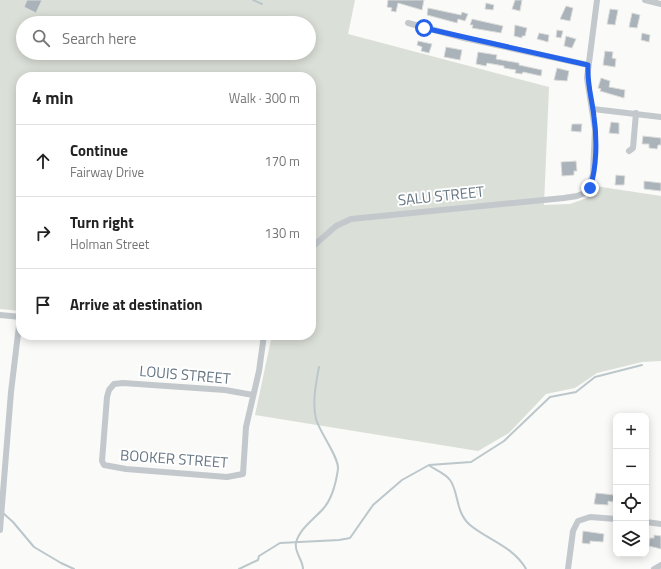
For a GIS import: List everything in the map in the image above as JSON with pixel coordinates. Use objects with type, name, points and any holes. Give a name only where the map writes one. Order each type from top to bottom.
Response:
[{"type":"street","points":[[597,0],[588,65],[588,89],[593,108],[661,117]]},
{"type":"street","points":[[645,0],[661,4]]},
{"type":"street","points":[[408,22],[464,38],[588,65]]},
{"type":"street","name":"SALU STREET","points":[[316,244],[336,226],[351,219],[583,194],[590,188],[593,174],[595,129],[593,108]]},
{"type":"street","points":[[629,151],[633,148],[636,113]]},
{"type":"street","points":[[0,315],[16,317]]},
{"type":"street","points":[[0,530],[11,392],[17,340]]},
{"type":"street","points":[[253,395],[259,371],[263,340]]},
{"type":"street","name":"LOUIS STREET","points":[[104,465],[101,458],[104,420],[110,390],[114,384],[123,383],[181,387],[253,395]]},
{"type":"street","name":"BOOKER STREET","points":[[104,465],[126,469],[202,476],[242,476],[244,473],[246,427],[253,395]]},
{"type":"street","points":[[568,569],[573,531],[576,523],[585,517],[613,519]]},
{"type":"street","points":[[649,522],[661,524]]},
{"type":"street","points":[[654,569],[661,565]]},
{"type":"shaded area","points":[[0,0],[355,0],[348,34],[549,87],[544,205],[570,204],[587,198],[595,186],[661,196],[661,361],[642,362],[597,373],[575,388],[546,394],[509,433],[478,451],[255,415],[271,340],[316,340],[316,72],[16,72],[16,311],[0,309]]},
{"type":"building","points":[[27,0],[42,0],[36,13],[24,7]]},
{"type":"building","points":[[388,0],[424,0],[422,10],[398,3],[396,12],[391,11],[392,8],[387,7]]},
{"type":"building","points":[[515,0],[522,0],[520,11],[512,9]]},
{"type":"building","points":[[486,3],[494,5],[493,10],[485,9]]},
{"type":"building","points":[[566,6],[573,8],[570,21],[560,19]]},
{"type":"building","points":[[428,8],[461,15],[462,12],[468,14],[465,21],[458,19],[457,23],[427,15]]},
{"type":"building","points":[[610,9],[618,10],[615,25],[607,24]]},
{"type":"building","points":[[632,13],[640,15],[637,28],[629,27]]},
{"type":"building","points":[[472,19],[503,26],[501,33],[472,28],[473,25],[470,25]]},
{"type":"building","points":[[515,25],[527,28],[525,36],[522,36],[522,38],[514,36]]},
{"type":"building","points":[[557,30],[563,31],[561,38],[556,37]]},
{"type":"building","points":[[539,33],[549,35],[548,42],[537,39]]},
{"type":"building","points":[[642,33],[650,35],[649,42],[641,40]]},
{"type":"building","points":[[566,36],[576,39],[572,48],[564,46]]},
{"type":"building","points":[[418,41],[432,44],[429,53],[421,51],[422,47],[417,45]]},
{"type":"building","points":[[446,47],[462,50],[460,60],[444,57]]},
{"type":"building","points":[[605,51],[613,52],[612,58],[616,59],[615,67],[603,65]]},
{"type":"building","points":[[478,52],[497,55],[496,59],[519,63],[519,65],[542,70],[541,76],[523,72],[522,74],[515,73],[516,70],[504,68],[504,66],[487,63],[486,66],[476,64]]},
{"type":"building","points":[[557,68],[569,71],[567,81],[554,80]]},
{"type":"building","points":[[601,78],[610,81],[609,87],[625,90],[624,98],[600,91],[601,89],[598,88]]},
{"type":"building","points":[[611,122],[619,123],[619,134],[609,133]]},
{"type":"building","points":[[572,124],[582,124],[581,132],[571,131]]},
{"type":"building","points":[[643,136],[661,138],[661,145],[658,145],[657,149],[649,148],[649,144],[642,144]]},
{"type":"building","points":[[576,161],[577,171],[574,171],[574,175],[562,176],[561,162]]},
{"type":"building","points":[[616,175],[625,176],[624,185],[615,185]]},
{"type":"building","points":[[644,181],[661,183],[661,191],[644,189]]},
{"type":"building","points":[[596,493],[613,495],[613,502],[608,501],[608,505],[594,504]]},
{"type":"building","points":[[583,531],[604,534],[603,542],[590,541],[590,544],[582,543]]},
{"type":"building","points":[[654,535],[661,536],[661,549],[649,546],[650,538],[654,538]]},
{"type":"waterway","points":[[253,0],[262,4]]},
{"type":"waterway","points":[[239,569],[258,560],[259,556],[280,543],[339,540],[350,538],[373,505],[402,480],[429,465],[471,462],[504,441],[550,397],[576,392],[595,377],[642,365]]},
{"type":"waterway","points":[[303,569],[302,562],[296,550],[296,543],[303,529],[323,509],[329,500],[335,485],[338,469],[336,458],[316,419],[314,400],[319,367]]},
{"type":"waterway","points":[[430,466],[450,480],[455,490],[459,508],[465,520],[477,530],[508,549],[521,561],[526,569]]},
{"type":"waterway","points":[[3,513],[13,522],[34,547],[74,569]]},
{"type":"route","points":[[424,28],[588,65],[588,89],[594,116],[595,129],[593,174],[590,188]]}]
